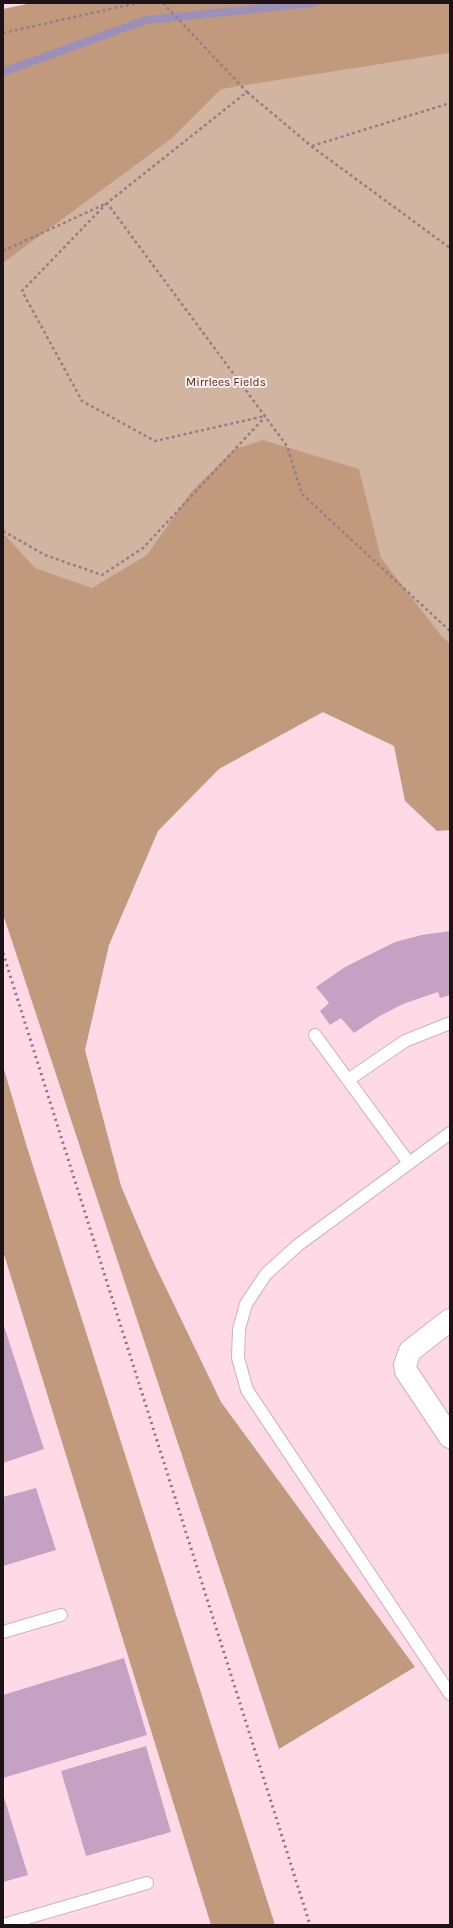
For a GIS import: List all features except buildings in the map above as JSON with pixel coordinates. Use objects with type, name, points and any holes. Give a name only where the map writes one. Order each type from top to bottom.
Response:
[{"type":"street","points":[[450,1320],[410,1351],[405,1366],[406,1371],[450,1437]]},
{"type":"lane","points":[[348,1080],[405,1041],[450,1023]]},
{"type":"lane","points":[[315,1036],[409,1163]]},
{"type":"lane","points":[[450,1133],[298,1244],[266,1274],[246,1304],[239,1329],[238,1358],[247,1390],[450,1694]]},
{"type":"lane","points":[[3,1632],[61,1615]]},
{"type":"lane","points":[[3,1924],[147,1883]]},
{"type":"path","points":[[3,33],[137,3]]},
{"type":"path","points":[[163,3],[247,92],[311,146],[450,248]]},
{"type":"path","points":[[247,92],[107,203],[22,291],[82,401],[155,441],[265,416]]},
{"type":"path","points":[[311,146],[450,103]]},
{"type":"path","points":[[3,250],[107,203]]},
{"type":"path","points":[[107,203],[287,446],[302,494],[450,631]]},
{"type":"path","points":[[3,531],[45,555],[102,575],[143,548],[265,416]]},
{"type":"green space","name":"Mirrlees Fields","points":[[450,4],[450,772],[323,712],[3,826],[3,54]]},
{"type":"shaded area","points":[[32,3],[450,3],[450,53],[221,89],[172,138],[3,263],[3,9]]},
{"type":"shaded area","points":[[263,440],[359,469],[381,558],[443,638],[450,643],[450,830],[437,831],[405,801],[394,746],[323,712],[219,769],[158,831],[109,945],[85,1050],[121,1186],[152,1259],[221,1402],[415,1667],[279,1749],[3,914],[3,533],[35,568],[92,588],[147,555],[191,492],[235,449]]},
{"type":"shaded area","points":[[3,1066],[26,1144],[275,1925],[211,1925],[3,1251]]},
{"type":"waterway","points":[[3,72],[146,20],[313,3]]},
{"type":"railway","points":[[3,953],[310,1925]]}]
